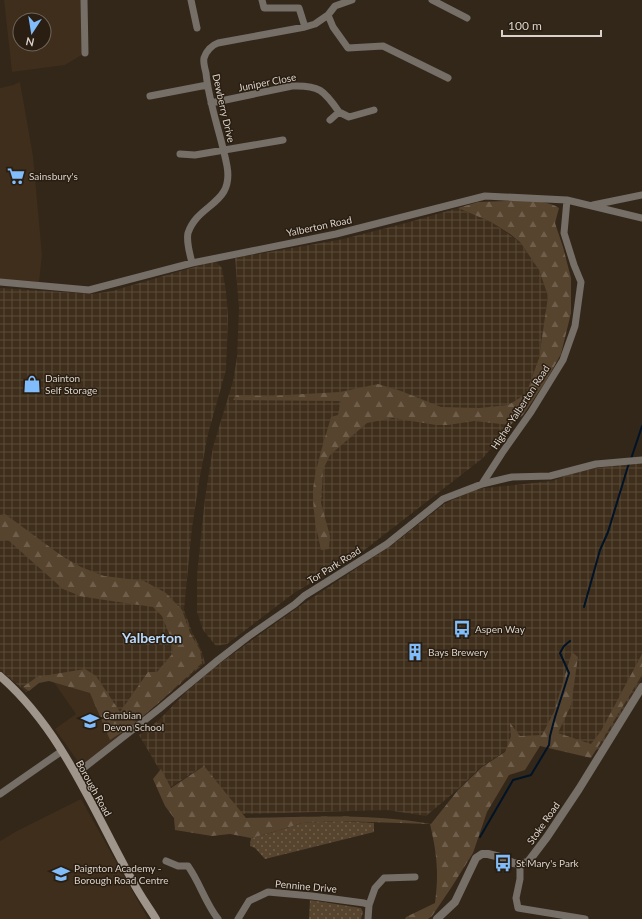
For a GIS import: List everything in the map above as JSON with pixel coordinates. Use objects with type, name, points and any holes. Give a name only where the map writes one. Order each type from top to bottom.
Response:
[{"type":"main road","name":"Borough Road","points":[[0,676],[16,691],[36,715],[62,751],[76,774],[132,881],[156,919]]},
{"type":"street","points":[[84,0],[85,53]]},
{"type":"street","points":[[190,0],[197,28]]},
{"type":"street","points":[[262,0],[264,8],[298,8],[305,27]]},
{"type":"street","name":"Dewberry Drive","points":[[192,263],[188,246],[188,234],[193,223],[221,196],[226,188],[228,177],[224,150],[207,85],[204,58],[213,45],[315,24],[328,15],[335,6],[352,0]]},
{"type":"street","points":[[432,0],[468,18]]},
{"type":"street","points":[[328,15],[333,27],[348,48],[383,46],[448,78]]},
{"type":"street","points":[[150,96],[207,85]]},
{"type":"street","name":"Juniper Close","points":[[211,103],[302,85],[320,90],[327,95],[339,112]]},
{"type":"street","points":[[330,120],[339,112],[349,117],[374,110]]},
{"type":"street","points":[[180,154],[196,155],[283,140]]},
{"type":"street","points":[[591,206],[642,194]]},
{"type":"street","name":"Yalberton Road","points":[[0,282],[89,290],[192,263],[336,234],[484,196],[567,200],[642,218]]},
{"type":"street","name":"Higher Yalberton Road","points":[[482,484],[532,412],[563,360],[575,326],[581,282],[564,233],[567,200]]},
{"type":"street","name":"Tor Park Road","points":[[76,774],[249,636],[304,596],[387,544],[443,499],[482,484],[512,477],[550,476],[596,464],[639,460]]},
{"type":"street","name":"Stoke Road","points":[[520,864],[528,862],[548,837],[642,687]]},
{"type":"street","points":[[0,794],[62,751]]},
{"type":"street","points":[[437,919],[455,902],[476,858],[482,854],[500,857],[513,863],[520,864],[520,879],[516,898],[518,908],[585,919]]},
{"type":"street","points":[[166,861],[178,866],[188,866],[195,875],[209,906],[218,919]]},
{"type":"street","points":[[368,919],[369,905],[375,888],[384,878],[415,877]]},
{"type":"street","name":"Pennine Drive","points":[[238,919],[249,901],[268,892],[356,901],[369,905]]},
{"type":"shaded area","points":[[4,0],[84,0],[85,53],[65,65],[12,72]]},
{"type":"shaded area","points":[[20,82],[33,156],[42,255],[39,282],[0,279],[0,88]]},
{"type":"shaded area","points":[[458,208],[491,222],[520,242],[539,270],[548,296],[539,358],[526,394],[508,405],[510,425],[483,458],[358,555],[294,593],[227,644],[216,646],[203,630],[197,612],[197,575],[205,498],[213,447],[233,381],[237,357],[239,309],[235,258],[343,239]]},
{"type":"shaded area","points":[[215,261],[222,268],[226,291],[228,317],[226,370],[208,434],[199,482],[192,528],[184,610],[192,632],[201,649],[205,663],[122,734],[94,686],[57,676],[38,683],[26,692],[0,670],[0,288],[92,294],[112,291]]},
{"type":"shaded area","points":[[642,462],[642,679],[599,750],[533,738],[513,742],[504,752],[481,767],[457,790],[426,816],[387,810],[242,814],[202,767],[169,788],[139,735],[159,720],[186,692],[216,666],[294,610],[396,542],[444,504],[476,489],[552,481],[578,471]]},
{"type":"shaded area","name":"Cambian Devon School","points":[[51,678],[94,686],[122,734],[81,766],[55,729],[76,714]]},
{"type":"shaded area","name":"Paignton Academy - Borough Road Centre","points":[[81,799],[148,919],[0,919],[0,841]]},
{"type":"green space","points":[[478,202],[540,202],[559,208],[555,223],[571,278],[571,313],[561,354],[546,381],[523,415],[510,425],[474,421],[448,425],[436,425],[393,418],[367,423],[330,455],[323,470],[321,503],[330,536],[329,549],[321,550],[314,516],[313,495],[315,477],[331,417],[338,415],[341,401],[233,400],[236,395],[269,396],[340,392],[378,384],[401,391],[441,407],[479,408],[508,405],[526,394],[539,358],[548,296],[539,270],[520,242],[510,234],[491,222],[458,208]]},
{"type":"green space","points":[[5,514],[62,556],[81,567],[104,576],[144,581],[166,593],[182,610],[190,633],[200,650],[202,663],[135,723],[110,740],[90,693],[49,681],[39,683],[29,691],[23,687],[37,677],[85,669],[96,676],[120,712],[148,672],[157,672],[173,653],[172,641],[162,616],[153,607],[80,596],[63,589],[8,540],[0,541],[0,515]]},
{"type":"green space","points":[[572,652],[578,657],[571,705],[558,733],[591,744],[601,731],[642,654],[642,675],[591,758],[540,746],[525,770],[509,775],[487,812],[473,853],[432,916],[428,919],[405,919],[406,917],[435,903],[437,864],[430,824],[340,821],[302,823],[251,838],[230,834],[212,836],[175,830],[174,818],[165,806],[153,779],[161,769],[171,788],[204,766],[246,818],[362,817],[385,818],[431,824],[458,790],[482,767],[505,752],[511,736],[510,723],[520,736],[542,735],[554,712]]},
{"type":"green space","points":[[340,821],[374,823],[374,832],[265,859],[255,848],[250,846],[251,838],[302,823]]},
{"type":"green space","points":[[310,900],[361,908],[363,912],[361,919],[309,919]]},
{"type":"waterway","points":[[631,459],[642,426]]},
{"type":"waterway","points":[[584,607],[600,550],[608,532],[629,463]]},
{"type":"waterway","points":[[480,837],[513,780],[531,775],[549,745],[555,717],[569,673],[560,653],[564,646],[570,641]]},
{"type":"place","name":"Sainsbury's","points":[[16,176]]},
{"type":"place","name":"Dainton Self Storage","points":[[32,384]]},
{"type":"place","name":"Aspen Way","points":[[462,629]]},
{"type":"place","name":"Bays Brewery","points":[[415,652]]},
{"type":"place","name":"Cambian Devon School","points":[[90,721]]},
{"type":"place","name":"St Mary's Park","points":[[503,863]]},
{"type":"place","name":"Paignton Academy - Borough Road Centre","points":[[61,874]]},
{"type":"district","name":"Yalberton","points":[[152,638]]}]
